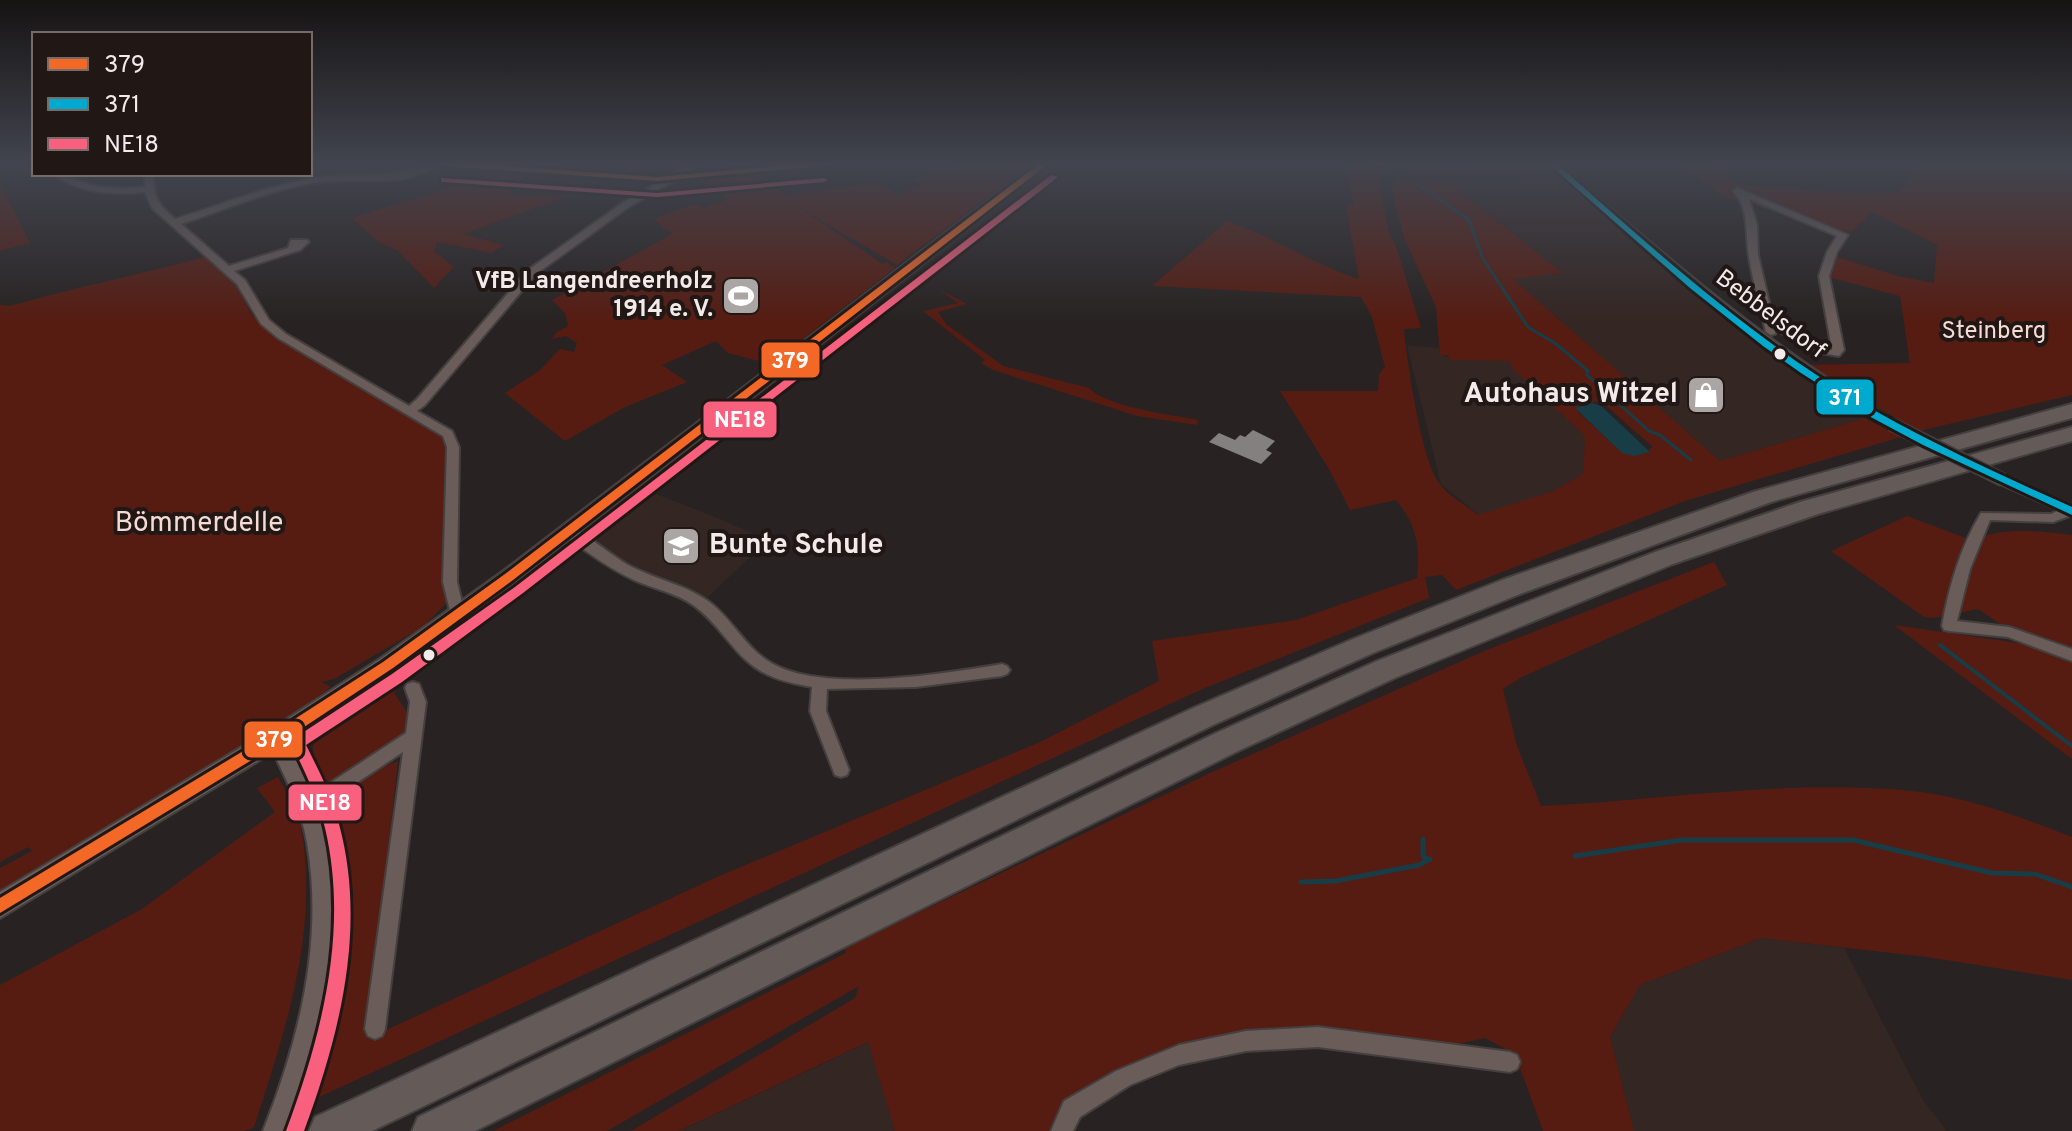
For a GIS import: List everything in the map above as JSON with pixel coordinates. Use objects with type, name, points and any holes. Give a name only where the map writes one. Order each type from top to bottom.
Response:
[{"type":"highway","points":[[329,1131],[1202,717],[1363,646],[1511,587],[1762,497],[2072,411]]},
{"type":"highway","points":[[432,1131],[1227,742],[1387,669],[1664,558],[1794,513],[2065,437]]},
{"type":"main road","points":[[0,906],[278,737],[458,615],[976,217]]},
{"type":"main road","points":[[278,737],[310,805],[320,851],[326,910],[317,996],[298,1073],[278,1131]]},
{"type":"street","points":[[166,217],[241,282],[267,324],[282,336],[442,429],[452,442],[450,582],[458,615]]},
{"type":"street","points":[[173,223],[193,217]]},
{"type":"street","points":[[409,411],[421,402],[532,272],[609,217]]},
{"type":"street","name":"Bebbelsdorf","points":[[1615,217],[1736,321],[1817,379],[1891,424],[2071,510]]},
{"type":"street","points":[[1750,217],[1753,255],[1771,325],[1771,335],[1764,341]]},
{"type":"street","points":[[1771,325],[1796,334],[1823,352],[1835,354],[1838,350],[1824,276],[1832,252],[1843,235],[1799,217]]},
{"type":"street","points":[[227,270],[297,248]]},
{"type":"street","name":"Bebbelsdorf","points":[[2071,510],[2053,518],[1996,515],[1984,518],[1952,605],[1949,626],[2009,632],[2072,655]]},
{"type":"street","points":[[568,531],[621,567],[701,603],[756,660],[787,677],[820,684],[972,676],[1002,670]]},
{"type":"street","points":[[820,684],[818,711],[841,770]]},
{"type":"street","points":[[375,1029],[418,702],[413,688]]},
{"type":"street","points":[[310,805],[413,737]]},
{"type":"street","points":[[1062,1131],[1072,1109],[1095,1092],[1123,1078],[1179,1055],[1246,1041],[1318,1037],[1510,1062]]},
{"type":"shaded area","points":[[1492,217],[1606,217],[1720,315],[1865,418],[1720,461],[1512,279],[1563,273]]},
{"type":"shaded area","points":[[1407,345],[1439,348],[1445,356],[1459,358],[1520,355],[1567,404],[1604,471],[1483,518],[1441,484]]},
{"type":"shaded area","name":"Bunte Schule","points":[[646,490],[768,540],[707,598],[653,576],[586,536]]},
{"type":"shaded area","points":[[1761,938],[1844,948],[1923,1100],[1947,1131],[1634,1131],[1610,1037],[1640,985]]},
{"type":"shaded area","points":[[869,1042],[895,1131],[680,1131]]},
{"type":"green space","points":[[0,217],[17,217],[30,243],[0,251]]},
{"type":"green space","points":[[510,217],[463,234],[504,245],[491,253],[437,242],[434,251],[454,267],[434,288],[398,251],[380,243],[351,218]]},
{"type":"green space","points":[[658,217],[813,217],[883,264],[886,262],[895,268],[770,364],[728,353],[716,341],[662,365],[687,382],[625,407],[565,441],[505,393],[539,371],[560,349],[574,352],[577,343],[566,336],[552,339],[568,326],[565,313],[552,300],[672,234],[654,220]]},
{"type":"green space","points":[[815,217],[961,217],[897,265]]},
{"type":"green space","points":[[1348,217],[1386,217],[1421,328],[1404,329],[1426,453],[1432,471],[1443,488],[1478,515],[1553,491],[1580,476],[1583,473],[1585,440],[1582,433],[1514,370],[1509,361],[1450,360],[1448,355],[1440,355],[1436,307],[1404,238],[1399,217],[1492,217],[1563,273],[1513,279],[1720,461],[1865,418],[1901,437],[1685,501],[1456,590],[1442,575],[1425,577],[1429,598],[1200,690],[317,1098],[337,1017],[349,934],[348,868],[335,799],[367,773],[398,761],[367,1039],[717,877],[1040,742],[1159,681],[1152,641],[1296,620],[1417,578],[1416,536],[1403,509],[1396,500],[1350,510],[1329,469],[1280,391],[1378,391],[1379,374],[1385,367],[1372,317],[1361,297],[1152,286],[1227,221],[1359,279]],"holes":[[[1554,360],[1653,447],[1649,449],[1650,452],[1622,453],[1577,411],[1578,406],[1600,401]]]},
{"type":"green space","name":"Steinberg","points":[[1796,217],[1867,217],[1851,232]]},
{"type":"green space","name":"Steinberg","points":[[1881,217],[2072,217],[2072,395],[1919,431],[1804,365],[1910,363],[1900,296],[1828,277],[1834,256],[1898,276],[1934,283],[1937,245]]},
{"type":"green space","name":"Bömmerdelle","points":[[208,256],[237,286],[252,315],[277,339],[436,432],[445,441],[449,455],[446,603],[424,626],[334,679],[321,682],[331,687],[305,706],[0,893],[0,868],[32,851],[28,847],[0,862],[0,305],[10,306]]},
{"type":"green space","points":[[938,289],[967,304],[938,312],[946,324],[1003,366],[1089,388],[1098,395],[1125,405],[1198,420],[1197,425],[1137,416],[993,370],[981,363],[985,360],[923,311],[958,303]]},
{"type":"green space","points":[[1907,516],[1971,540],[2009,532],[2072,535],[2072,651],[1999,623],[1978,609],[1934,618],[1924,617],[1831,551]]},
{"type":"green space","points":[[1714,562],[1727,585],[1522,677],[1503,689],[1517,746],[1541,806],[1811,787],[1924,792],[2010,814],[2072,837],[2072,980],[1927,957],[1761,938],[1640,985],[1610,1037],[1634,1131],[1543,1131],[1515,1054],[1485,1038],[1435,1049],[1391,1040],[1166,1053],[1054,1131],[895,1131],[868,1042],[679,1131],[631,1131],[855,998],[859,986],[607,1131],[493,1131],[846,953],[845,948],[1208,774],[1484,651]]},
{"type":"green space","points":[[1894,625],[2024,644],[2072,662],[2072,759]]},
{"type":"green space","points":[[433,653],[440,657],[398,681],[394,693],[408,714],[404,734],[324,786],[313,749],[321,726]]},
{"type":"green space","points":[[278,777],[300,821],[306,899],[297,976],[278,1052],[254,1127],[244,1131],[0,1131],[0,985],[142,909],[275,812],[257,788]]},
{"type":"water","points":[[1592,403],[1601,406],[1650,452],[1634,456],[1622,453],[1575,408]]},
{"type":"building","points":[[1253,430],[1275,441],[1266,450],[1272,453],[1261,464],[1209,442],[1219,433],[1235,440]]},
{"type":"waterway","points":[[1464,217],[1469,220],[1483,259],[1528,327],[1555,343],[1649,431],[1660,435],[1691,460]]},
{"type":"waterway","points":[[1940,645],[2072,746]]},
{"type":"waterway","points":[[1423,839],[1423,856],[1428,860]]},
{"type":"waterway","points":[[1575,856],[1682,840],[1853,840],[1992,873],[2035,874],[2072,887]]},
{"type":"waterway","points":[[1301,882],[1336,881],[1419,865],[1430,859]]},
{"type":"transit line","name":"379","points":[[0,906],[278,737],[388,665],[509,577],[976,217]]},
{"type":"transit line","name":"NE18","points":[[295,1131],[329,1024],[341,950],[342,913],[340,876],[329,814],[298,743],[397,678],[519,590],[1002,217]]},
{"type":"transit line","name":"371","points":[[1613,217],[1730,316],[1843,396],[1927,443],[2072,511]]},
{"type":"place","name":"VfB Langendreerholz 1914 e. V.","points":[[741,296]]},
{"type":"place","name":"Autohaus Witzel","points":[[1706,395]]},
{"type":"place","name":"Bunte Schule","points":[[681,546]]}]
